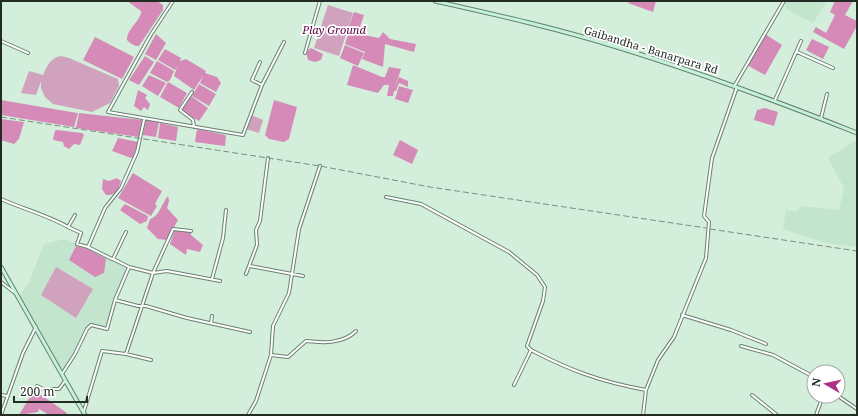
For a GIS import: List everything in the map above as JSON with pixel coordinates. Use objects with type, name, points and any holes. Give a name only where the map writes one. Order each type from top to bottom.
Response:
[{"type":"main road","name":"Gaibandha - Banarpara Rd","points":[[435,1],[549,26],[619,47],[775,100],[857,133]]},
{"type":"main road","points":[[1,267],[36,327],[61,375],[84,413]]},
{"type":"street","points":[[173,1],[150,36],[108,112],[243,135],[262,85],[284,42]]},
{"type":"street","points":[[305,53],[320,1]]},
{"type":"street","points":[[642,415],[646,390],[658,360],[674,337],[706,258],[709,222],[704,216],[712,158],[736,86],[784,1]]},
{"type":"street","points":[[466,8],[468,3]]},
{"type":"street","points":[[1,41],[28,53]]},
{"type":"street","points":[[775,100],[801,41]]},
{"type":"street","points":[[797,52],[833,68]]},
{"type":"street","points":[[260,62],[252,80],[262,85]]},
{"type":"street","points":[[192,92],[180,110],[193,120],[194,127]]},
{"type":"street","points":[[821,119],[827,94]]},
{"type":"street","points":[[88,247],[105,208],[120,188],[137,152],[144,119]]},
{"type":"street","points":[[246,274],[257,245],[256,230],[260,221],[268,158]]},
{"type":"street","points":[[248,415],[256,401],[271,356],[273,326],[289,293],[300,229],[320,166]]},
{"type":"street","points":[[386,196],[420,204],[509,252],[537,275],[545,286],[543,301],[527,346],[531,350],[566,368],[586,376],[610,383],[646,390]]},
{"type":"street","points":[[1,199],[39,214],[52,217],[81,233],[77,244],[88,247],[129,268],[153,273],[167,271],[220,281]]},
{"type":"street","points":[[212,279],[223,238],[226,210]]},
{"type":"street","points":[[68,226],[75,215]]},
{"type":"street","points":[[126,354],[153,273],[173,229],[191,231]]},
{"type":"street","points":[[112,259],[126,232]]},
{"type":"street","points":[[250,266],[303,276]]},
{"type":"street","points":[[61,375],[75,354],[87,329],[91,325],[107,329],[115,300],[129,268]]},
{"type":"street","points":[[1,282],[15,293]]},
{"type":"street","points":[[115,300],[234,330],[250,332]]},
{"type":"street","points":[[682,315],[731,330],[766,344]]},
{"type":"street","points":[[211,323],[212,316]]},
{"type":"street","points":[[1,415],[23,353],[36,327]]},
{"type":"street","points":[[271,356],[288,357],[306,341],[326,342],[342,340],[356,331]]},
{"type":"street","points":[[741,346],[773,355],[806,373]]},
{"type":"street","points":[[514,385],[531,350]]},
{"type":"street","points":[[84,413],[102,351],[126,354],[151,360]]},
{"type":"street","points":[[37,386],[49,392],[52,388],[59,390],[65,381]]},
{"type":"street","points":[[1,394],[7,396]]},
{"type":"street","points":[[752,395],[777,415]]},
{"type":"street","points":[[846,401],[857,409]]},
{"type":"street","points":[[816,415],[820,404]]},
{"type":"shaded area","points":[[127,1],[157,1],[163,5],[163,10],[139,46],[136,46],[127,40],[129,32],[139,18],[141,11]]},
{"type":"shaded area","points":[[629,1],[656,1],[653,12],[628,3]]},
{"type":"shaded area","points":[[785,1],[827,1],[813,23],[786,9]]},
{"type":"shaded area","points":[[835,1],[853,1],[845,15],[857,21],[857,26],[844,49],[813,32],[816,27],[826,33],[835,15],[830,12]]},
{"type":"shaded area","points":[[354,12],[364,15],[358,33],[354,33],[348,29]]},
{"type":"shaded area","points":[[383,32],[390,39],[416,44],[414,52],[385,44],[383,67],[362,59],[365,52],[345,44],[348,35],[359,34],[379,38]]},
{"type":"shaded area","points":[[156,34],[166,43],[156,60],[145,54]]},
{"type":"shaded area","points":[[765,34],[782,45],[765,75],[747,65]]},
{"type":"shaded area","points":[[95,37],[134,57],[122,79],[83,60]]},
{"type":"shaded area","points":[[812,39],[829,47],[823,59],[806,50]]},
{"type":"shaded area","points":[[345,45],[364,53],[358,66],[340,58]]},
{"type":"shaded area","points":[[311,48],[323,54],[321,60],[315,62],[308,60],[306,52]]},
{"type":"shaded area","points":[[165,49],[181,58],[180,61],[186,59],[206,71],[205,73],[217,77],[221,83],[216,92],[200,83],[203,76],[194,90],[174,76],[177,67],[175,70],[158,60]]},
{"type":"shaded area","points":[[145,56],[154,62],[139,85],[129,80]]},
{"type":"shaded area","points":[[157,61],[174,71],[170,80],[167,82],[150,73]]},
{"type":"shaded area","points":[[353,65],[382,77],[385,77],[389,67],[401,69],[394,90],[399,77],[408,81],[408,87],[399,83],[393,96],[387,96],[389,85],[384,85],[378,93],[347,85]]},
{"type":"shaded area","points":[[149,75],[166,83],[158,96],[142,86]]},
{"type":"shaded area","points":[[168,82],[187,93],[179,108],[160,97]]},
{"type":"shaded area","points":[[199,84],[216,94],[209,106],[192,96]]},
{"type":"shaded area","points":[[399,86],[413,90],[408,103],[395,99]]},
{"type":"shaded area","points":[[138,90],[147,95],[145,98],[150,104],[148,110],[144,107],[141,111],[134,106]]},
{"type":"shaded area","points":[[191,96],[208,108],[199,121],[184,112],[182,109]]},
{"type":"shaded area","points":[[1,100],[78,113],[74,127],[1,115]]},
{"type":"shaded area","points":[[274,100],[297,107],[289,139],[284,142],[269,139],[265,135]]},
{"type":"shaded area","points":[[765,108],[778,112],[774,126],[754,120],[757,110]]},
{"type":"shaded area","points":[[79,113],[142,120],[139,137],[76,128]]},
{"type":"shaded area","points":[[1,119],[24,122],[19,139],[14,144],[1,140]]},
{"type":"shaded area","points":[[146,119],[159,122],[156,137],[143,135]]},
{"type":"shaded area","points":[[160,123],[178,127],[176,141],[158,138]]},
{"type":"shaded area","points":[[197,129],[225,135],[225,146],[195,142]]},
{"type":"shaded area","points":[[55,131],[82,133],[84,135],[80,145],[74,144],[69,149],[64,146],[63,142],[53,140]]},
{"type":"shaded area","points":[[118,138],[138,142],[133,157],[131,158],[112,151]]},
{"type":"shaded area","points":[[400,140],[418,150],[412,164],[393,155]]},
{"type":"shaded area","points":[[855,141],[857,142],[857,247],[825,243],[783,229],[786,210],[796,211],[803,206],[839,210],[844,188],[828,158]]},
{"type":"shaded area","points":[[133,173],[162,191],[155,204],[157,206],[151,216],[118,198]]},
{"type":"shaded area","points":[[117,178],[121,181],[118,190],[112,194],[106,195],[102,189],[103,179],[109,181]]},
{"type":"shaded area","points":[[168,196],[169,201],[167,208],[178,220],[167,240],[158,239],[147,228],[150,219],[156,216]]},
{"type":"shaded area","points":[[125,204],[148,216],[147,221],[140,224],[120,210]]},
{"type":"shaded area","points":[[175,228],[191,231],[191,235],[203,245],[200,252],[187,249],[186,255],[170,244]]},
{"type":"shaded area","points":[[65,239],[129,268],[115,300],[107,328],[91,325],[62,373],[19,296],[29,282],[44,244]]},
{"type":"shaded area","points":[[76,246],[88,249],[106,259],[104,273],[95,277],[69,260]]},
{"type":"shaded area","points":[[34,390],[67,413],[66,415],[49,415],[39,409],[38,412],[19,415]]},
{"type":"green space","name":"Play Ground","points":[[328,5],[353,13],[339,56],[314,48]]},
{"type":"green space","points":[[61,56],[118,79],[119,86],[110,103],[92,112],[53,104],[45,97],[41,88],[41,81],[36,95],[21,93],[29,71],[43,75],[42,78],[51,61]]},
{"type":"green space","points":[[251,115],[263,120],[259,133],[246,129]]},
{"type":"green space","points":[[56,267],[93,289],[76,318],[41,295]]},
{"type":"railway","points":[[1,117],[320,166],[430,187],[706,228]]},
{"type":"railway","points":[[710,229],[857,251]]}]
